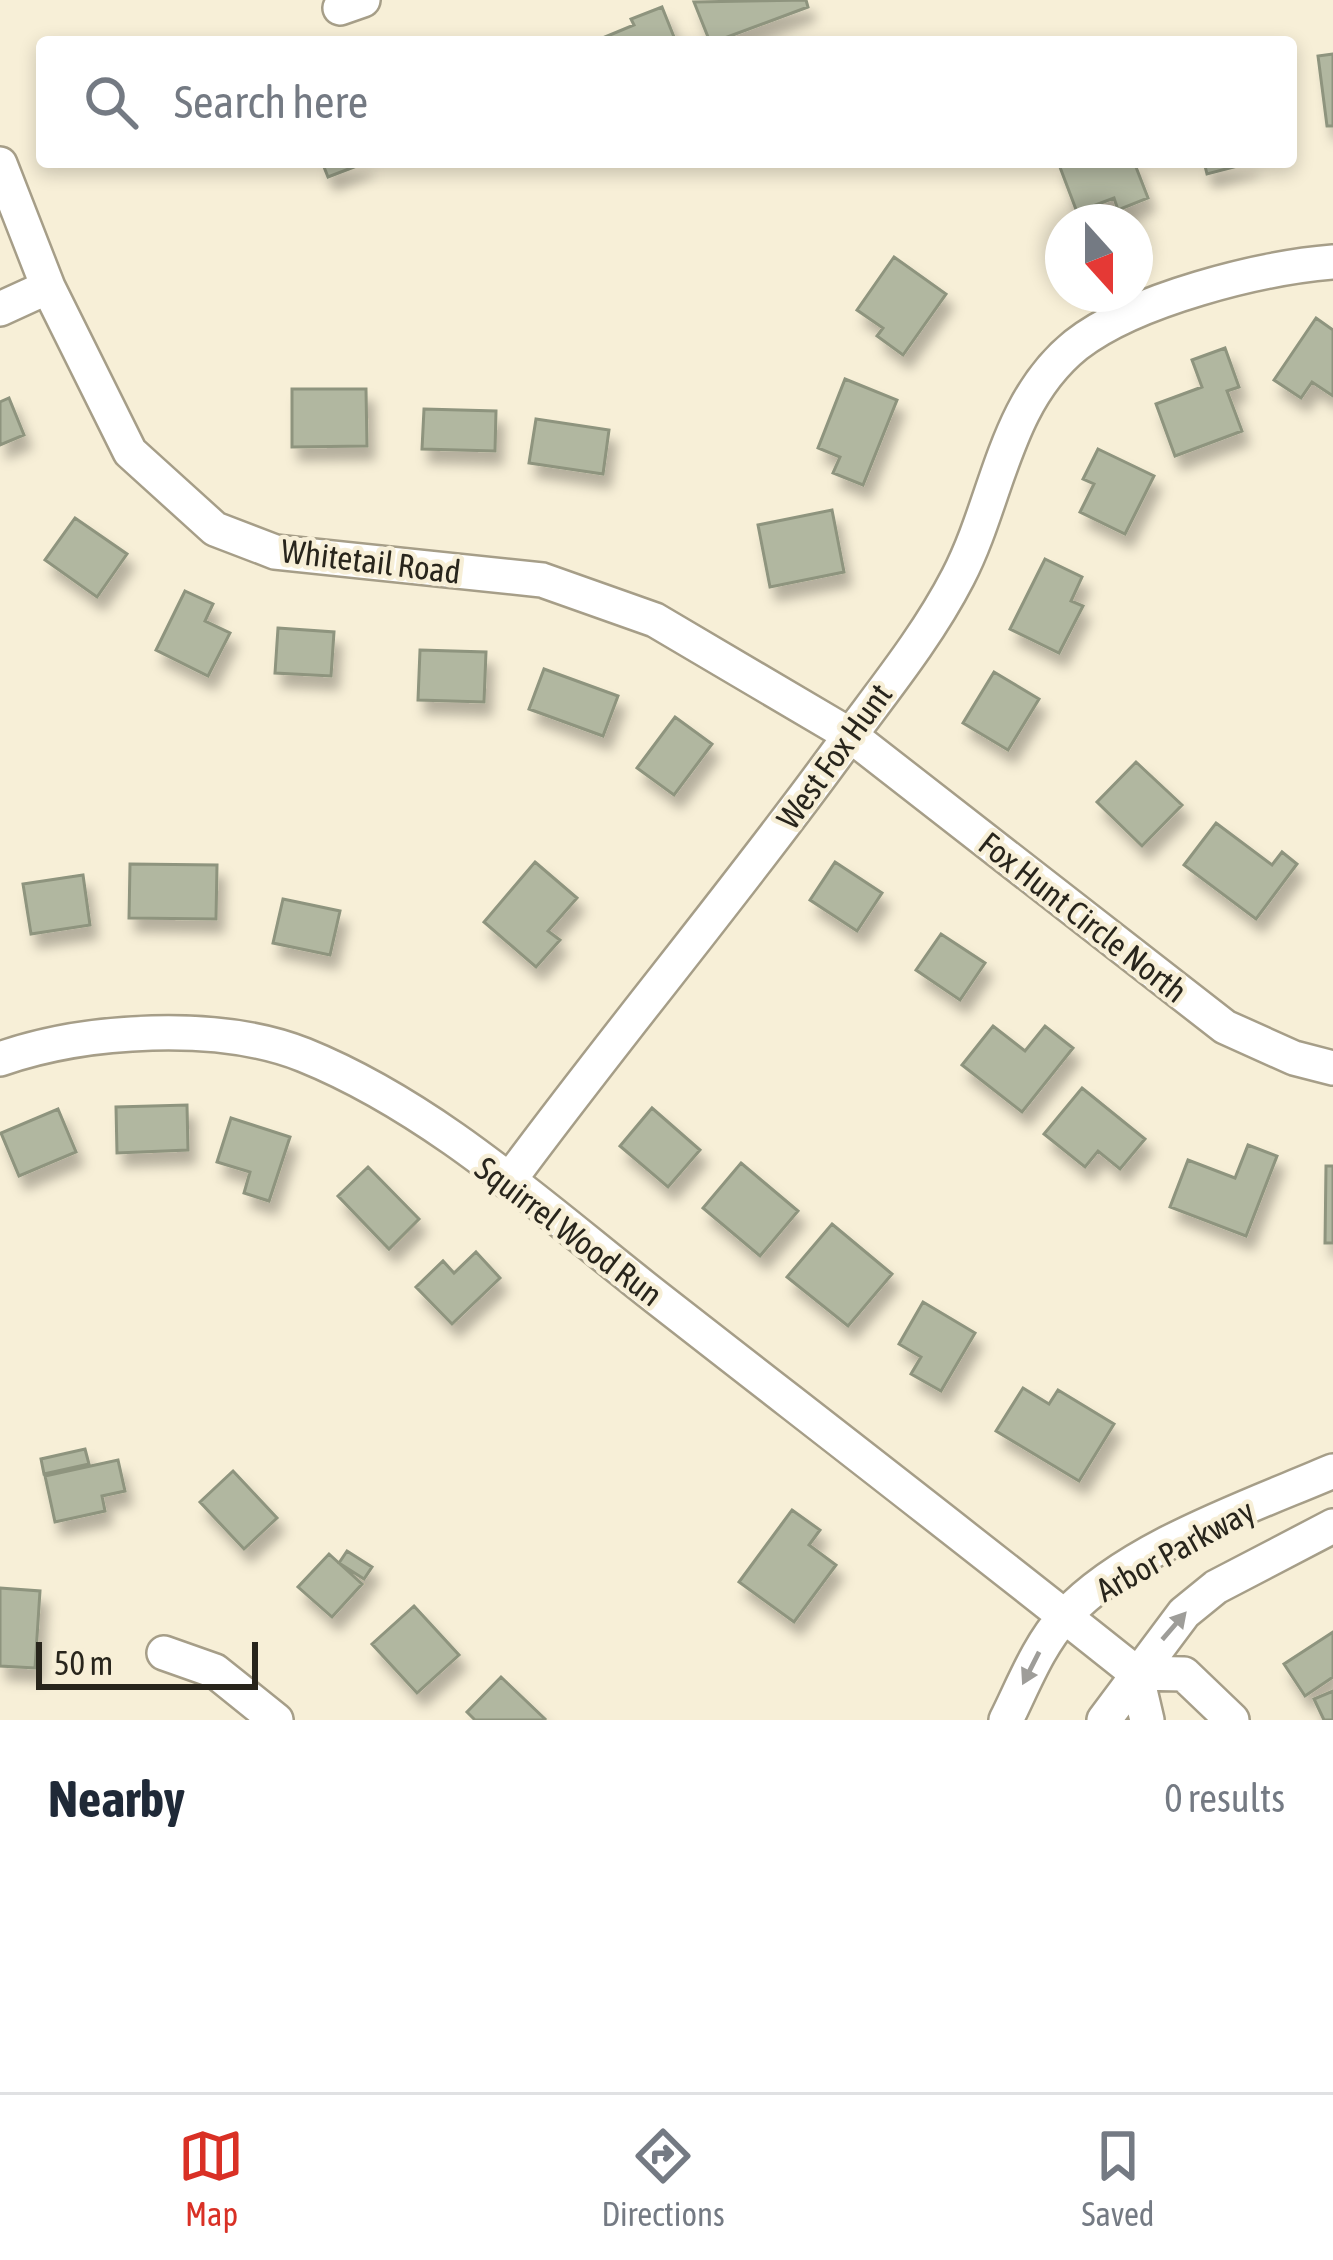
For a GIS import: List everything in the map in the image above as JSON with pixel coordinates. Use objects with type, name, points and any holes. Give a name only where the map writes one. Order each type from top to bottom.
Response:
[{"type":"street","name":"Whitetail Road","points":[[0,164],[48,286],[130,452],[215,529],[275,552],[542,580],[603,597],[718,654],[850,735]]},
{"type":"street","name":"West Fox Hunt","points":[[508,1182],[941,610],[971,552],[1014,428],[1040,384],[1077,345],[1124,319],[1208,286],[1284,266],[1333,262]]},
{"type":"street","points":[[0,309],[48,286]]},
{"type":"street","name":"Fox Hunt Circle North","points":[[850,735],[1225,1027],[1294,1058],[1333,1067]]},
{"type":"street","name":"Squirrel Wood Run","points":[[0,1059],[88,1035],[178,1033],[300,1053],[380,1091],[508,1182],[1136,1673]]},
{"type":"street","name":"Arbor Parkway","points":[[1006,1720],[1036,1655],[1065,1616],[1104,1582],[1178,1541],[1333,1471]]},
{"type":"street","name":"Arbor Parkway","points":[[1104,1720],[1184,1613],[1216,1587],[1333,1526]]},
{"type":"street","points":[[164,1652],[215,1671],[276,1720]]},
{"type":"street","points":[[1147,1720],[1136,1673],[1184,1674],[1232,1720]]},
{"type":"building","points":[[806,0],[808,7],[730,36],[708,36],[694,2]]},
{"type":"building","points":[[662,7],[674,36],[607,36],[634,25],[631,19]]},
{"type":"building","points":[[1333,54],[1333,126],[1327,126],[1318,56]]},
{"type":"building","points":[[324,168],[351,168],[328,177]]},
{"type":"building","points":[[1060,168],[1136,168],[1148,198],[1116,204],[1114,198],[1074,204]]},
{"type":"building","points":[[894,257],[946,294],[903,355],[877,336],[883,328],[857,310]]},
{"type":"building","points":[[1316,318],[1333,330],[1333,396],[1312,382],[1301,398],[1274,380]]},
{"type":"building","points":[[1225,348],[1239,387],[1227,391],[1242,431],[1175,456],[1156,404],[1202,387],[1192,360]]},
{"type":"building","points":[[845,379],[897,400],[863,485],[833,473],[840,457],[818,448]]},
{"type":"building","points":[[292,389],[366,389],[367,446],[292,447]]},
{"type":"building","points":[[9,398],[24,435],[0,445],[0,402]]},
{"type":"building","points":[[424,409],[496,411],[495,451],[422,449]]},
{"type":"building","points":[[536,419],[609,430],[603,474],[529,463]]},
{"type":"building","points":[[1098,449],[1154,476],[1125,534],[1080,512],[1094,484],[1083,479]]},
{"type":"building","points":[[832,510],[844,572],[770,587],[758,525]]},
{"type":"building","points":[[75,518],[127,554],[97,597],[45,560]]},
{"type":"building","points":[[1045,559],[1082,577],[1071,601],[1083,606],[1059,653],[1010,629]]},
{"type":"building","points":[[185,591],[213,604],[205,621],[230,633],[208,676],[156,650]]},
{"type":"building","points":[[278,628],[334,632],[331,676],[275,673]]},
{"type":"building","points":[[420,650],[486,652],[484,702],[418,700]]},
{"type":"building","points":[[544,669],[618,696],[603,736],[529,709]]},
{"type":"building","points":[[994,672],[1039,699],[1008,750],[963,723]]},
{"type":"building","points":[[675,717],[712,744],[674,795],[637,768]]},
{"type":"building","points":[[1136,762],[1182,805],[1142,846],[1097,802]]},
{"type":"building","points":[[1216,823],[1272,865],[1282,852],[1297,864],[1256,919],[1184,865]]},
{"type":"building","points":[[535,862],[577,898],[548,931],[560,940],[536,967],[484,922]]},
{"type":"building","points":[[835,862],[882,893],[857,931],[810,900]]},
{"type":"building","points":[[130,864],[217,865],[216,919],[129,918]]},
{"type":"building","points":[[83,875],[90,925],[31,934],[23,884]]},
{"type":"building","points":[[283,899],[340,911],[330,955],[273,943]]},
{"type":"building","points":[[941,934],[985,963],[960,1000],[916,970]]},
{"type":"building","points":[[993,1026],[1025,1051],[1045,1026],[1073,1048],[1022,1112],[962,1065]]},
{"type":"building","points":[[1082,1088],[1145,1139],[1120,1169],[1098,1151],[1085,1167],[1044,1134]]},
{"type":"building","points":[[187,1105],[188,1150],[117,1153],[116,1107]]},
{"type":"building","points":[[652,1108],[700,1150],[668,1187],[620,1146]]},
{"type":"building","points":[[58,1109],[76,1152],[19,1176],[1,1133]]},
{"type":"building","points":[[231,1118],[290,1137],[269,1201],[244,1193],[250,1172],[217,1162]]},
{"type":"building","points":[[1248,1145],[1277,1156],[1246,1236],[1170,1207],[1188,1160],[1235,1178]]},
{"type":"building","points":[[741,1163],[798,1211],[760,1256],[703,1208]]},
{"type":"building","points":[[1326,1166],[1333,1166],[1333,1243],[1325,1243]]},
{"type":"building","points":[[368,1167],[419,1219],[389,1249],[338,1196]]},
{"type":"building","points":[[832,1224],[892,1274],[848,1326],[787,1277]]},
{"type":"building","points":[[476,1252],[500,1278],[452,1324],[416,1287],[443,1261],[454,1273]]},
{"type":"building","points":[[923,1302],[975,1333],[941,1391],[911,1374],[921,1357],[899,1344]]},
{"type":"building","points":[[1023,1388],[1049,1404],[1058,1390],[1114,1424],[1079,1481],[996,1431]]},
{"type":"building","points":[[85,1449],[89,1464],[44,1474],[41,1459]]},
{"type":"building","points":[[118,1460],[125,1491],[102,1496],[105,1511],[55,1522],[45,1476]]},
{"type":"building","points":[[233,1471],[277,1518],[244,1549],[200,1502]]},
{"type":"building","points":[[792,1510],[820,1530],[809,1545],[836,1565],[794,1622],[739,1582]]},
{"type":"building","points":[[347,1551],[372,1567],[364,1579],[339,1563]]},
{"type":"building","points":[[329,1554],[362,1584],[332,1617],[298,1587]]},
{"type":"building","points":[[0,1588],[40,1591],[35,1668],[0,1666]]},
{"type":"building","points":[[414,1606],[459,1655],[417,1693],[372,1644]]},
{"type":"building","points":[[1333,1632],[1333,1677],[1305,1696],[1284,1664]]},
{"type":"building","points":[[501,1677],[545,1719],[475,1720],[467,1712]]},
{"type":"building","points":[[1333,1691],[1333,1720],[1324,1720],[1314,1699]]}]
